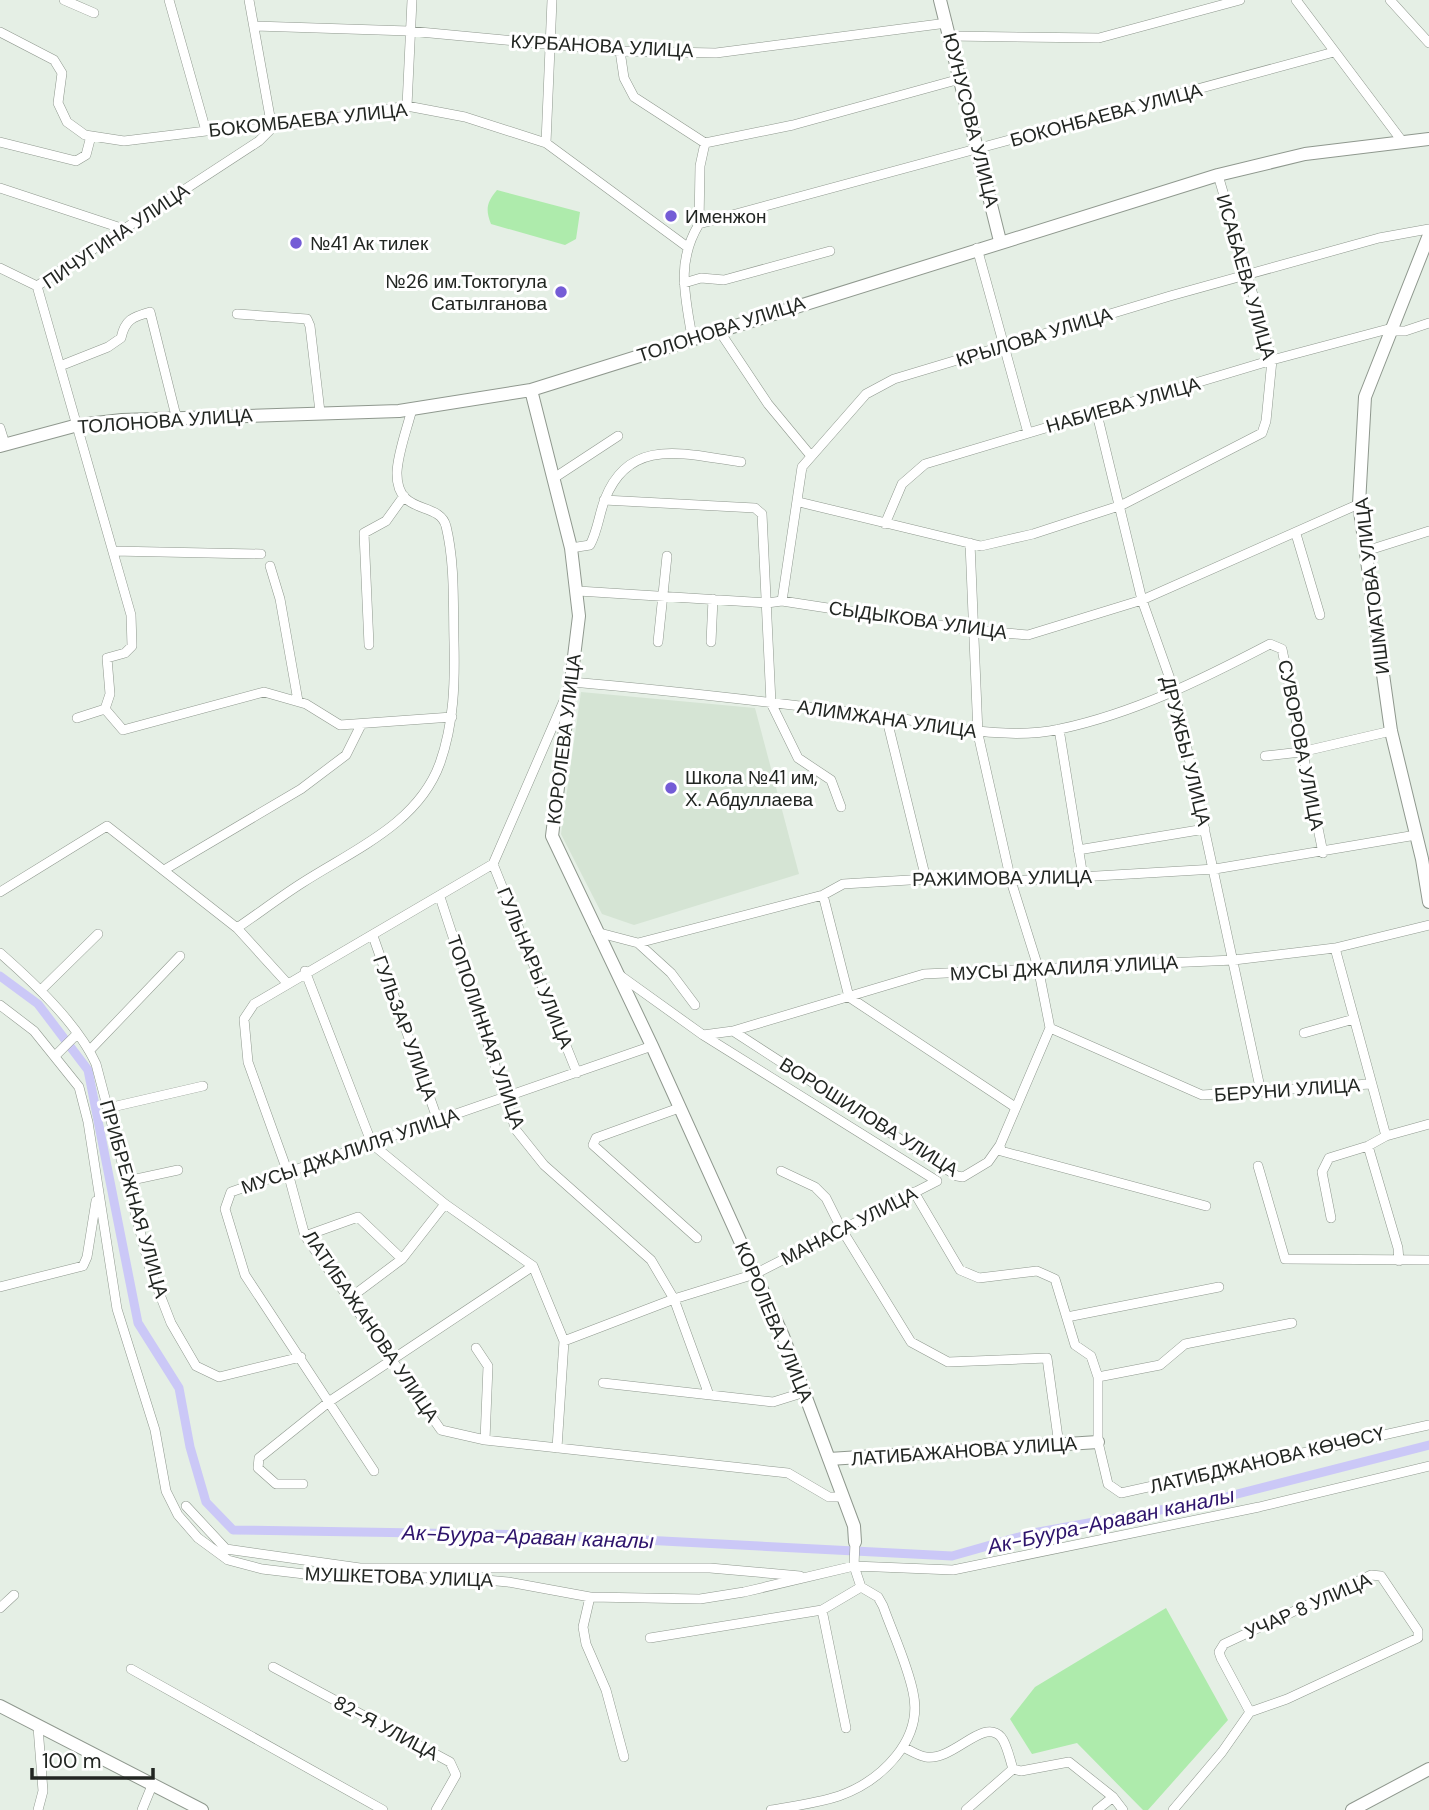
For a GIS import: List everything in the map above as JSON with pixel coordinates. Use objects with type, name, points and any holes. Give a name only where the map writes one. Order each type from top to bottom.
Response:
[{"type":"main road","name":"ЮУНУСОВА УЛИЦА","points":[[940,0],[1000,241]]},
{"type":"main road","name":"ТОЛОНОВА УЛИЦА","points":[[2,445],[78,425],[176,416],[412,409],[531,390],[692,337],[1218,175],[1306,154],[1429,139]]},
{"type":"main road","name":"ИШМАТОВА УЛИЦА","points":[[1429,234],[1365,397],[1359,504],[1391,731],[1429,902]]},
{"type":"main road","name":"КОРОЛЕВА УЛИЦА","points":[[531,390],[571,548],[578,591],[579,616],[572,682],[552,836],[652,1046],[755,1275],[805,1392],[854,1526],[855,1542]]},
{"type":"main road","name":"ЛАТИБАЖАНОВА УЛИЦА","points":[[829,1459],[1098,1442]]},
{"type":"main road","points":[[0,1706],[202,1810]]},
{"type":"main road","points":[[1352,1810],[1429,1769]]},
{"type":"street","points":[[64,0],[94,13]]},
{"type":"street","points":[[169,0],[206,131]]},
{"type":"street","points":[[249,0],[272,128]]},
{"type":"street","points":[[407,106],[412,0]]},
{"type":"street","points":[[546,142],[552,0]]},
{"type":"street","name":"КУРБАНОВА УЛИЦА","points":[[255,26],[409,31],[620,51],[716,53],[949,30],[1099,38],[1240,0]]},
{"type":"street","points":[[1296,0],[1402,141]]},
{"type":"street","points":[[1390,0],[1429,43]]},
{"type":"street","name":"БОКОМБАЕВА УЛИЦА","points":[[0,32],[54,60],[62,73],[58,103],[67,122],[91,136],[124,141],[206,131],[272,128],[407,106],[465,117],[546,142],[686,246]]},
{"type":"street","points":[[620,51],[624,78],[634,97],[705,143],[793,125],[960,79]]},
{"type":"street","name":"БОКОНБАЕВА УЛИЦА","points":[[699,224],[1334,52]]},
{"type":"street","name":"ПИЧУГИНА УЛИЦА","points":[[105,709],[110,694],[107,659],[125,653],[132,646],[131,615],[37,286],[259,141],[272,128]]},
{"type":"street","points":[[0,142],[76,161],[86,155],[91,136]]},
{"type":"street","points":[[692,337],[684,282],[686,246],[699,224],[700,166],[705,143]]},
{"type":"street","name":"ИСАБАЕВА УЛИЦА","points":[[799,502],[981,546],[1033,534],[1122,505],[1262,433],[1266,421],[1272,360],[1218,175]]},
{"type":"street","points":[[0,188],[124,229]]},
{"type":"street","name":"КРЫЛОВА УЛИЦА","points":[[782,601],[799,502],[802,467],[866,394],[894,379],[1004,345],[1379,238],[1429,229]]},
{"type":"street","points":[[977,248],[1028,433]]},
{"type":"street","points":[[684,282],[701,278],[724,280],[830,251]]},
{"type":"street","points":[[0,268],[37,286]]},
{"type":"street","points":[[60,366],[108,347],[121,338],[124,324],[134,316],[150,312],[176,416]]},
{"type":"street","points":[[237,314],[307,319],[320,412]]},
{"type":"street","name":"НАБИЕВА УЛИЦА","points":[[885,524],[902,484],[925,464],[1272,360],[1392,329],[1405,331],[1429,323]]},
{"type":"street","points":[[718,329],[768,404],[811,456]]},
{"type":"street","points":[[237,928],[302,883],[386,833],[422,796],[439,765],[452,717],[455,680],[451,550],[444,521],[435,512],[412,506],[404,496],[397,471],[412,409]]},
{"type":"street","name":"ДРУЖБЫ УЛИЦА","points":[[1097,414],[1122,505],[1142,600],[1175,693],[1261,1091]]},
{"type":"street","points":[[0,428],[2,445]]},
{"type":"street","points":[[554,478],[618,436]]},
{"type":"street","points":[[571,548],[590,545],[597,532],[604,500],[616,476],[635,458],[673,453],[741,462]]},
{"type":"street","points":[[369,645],[364,533],[387,521],[404,496]]},
{"type":"street","points":[[604,500],[755,508],[762,514],[767,603],[765,633],[771,703],[798,758],[831,780],[841,807]]},
{"type":"street","name":"СЫДЫКОВА УЛИЦА","points":[[578,591],[767,603],[782,601],[971,630],[1028,635],[1142,600],[1359,504]]},
{"type":"street","points":[[1366,551],[1429,531]]},
{"type":"street","points":[[1296,534],[1320,615]]},
{"type":"street","points":[[970,543],[971,630],[978,734],[1011,881],[1038,967],[1050,1028],[1015,1107],[1000,1145],[1001,1151],[1206,1206]]},
{"type":"street","points":[[113,551],[261,554]]},
{"type":"street","points":[[658,642],[665,596],[667,556]]},
{"type":"street","points":[[270,566],[281,599],[298,701]]},
{"type":"street","points":[[711,642],[713,599]]},
{"type":"street","name":"АЛИМЖАНА УЛИЦА","points":[[572,682],[747,698],[886,716],[978,734],[1059,729],[1175,693],[1270,644]]},
{"type":"street","name":"СУВОРОВА УЛИЦА","points":[[1270,644],[1282,649],[1323,853]]},
{"type":"street","points":[[494,863],[572,682]]},
{"type":"street","points":[[77,718],[105,709],[124,730],[264,692],[298,701],[340,725],[452,717]]},
{"type":"street","points":[[886,716],[926,879]]},
{"type":"street","points":[[164,870],[301,789],[345,755],[361,725]]},
{"type":"street","points":[[1059,729],[1083,877]]},
{"type":"street","points":[[1265,756],[1301,752],[1391,731]]},
{"type":"street","points":[[0,892],[107,826],[237,928],[287,983]]},
{"type":"street","points":[[1078,850],[1205,829]]},
{"type":"street","name":"РАЖИМОВА УЛИЦА","points":[[596,932],[638,943],[823,895],[843,884],[926,879],[1011,881],[1215,869],[1323,853],[1416,835]]},
{"type":"street","name":"ЛАТИБАЖАНОВА УЛИЦА","points":[[494,863],[373,936],[305,971],[254,1004],[244,1019],[243,1036],[248,1062],[288,1173],[305,1236],[441,1430],[485,1440],[788,1473],[829,1497],[844,1497]]},
{"type":"street","name":"ГУЛЬНАРЫ УЛИЦА","points":[[494,863],[577,1073]]},
{"type":"street","points":[[823,895],[849,997],[1015,1107]]},
{"type":"street","name":"ТОПОЛИННАЯ УЛИЦА","points":[[440,897],[516,1130],[544,1165],[652,1260],[674,1299],[709,1395]]},
{"type":"street","name":"МУСЫ ДЖАЛИЛЯ УЛИЦА","points":[[703,1035],[733,1031],[924,974],[1234,960],[1335,948],[1429,925]]},
{"type":"street","points":[[41,990],[98,934]]},
{"type":"street","name":"ГУЛЬЗАР УЛИЦА","points":[[373,936],[438,1121]]},
{"type":"street","points":[[638,943],[671,973],[695,1005]]},
{"type":"street","points":[[1335,948],[1386,1136]]},
{"type":"street","name":"ПРИБРЕЖНАЯ УЛИЦА","points":[[0,953],[41,990],[90,1050],[150,1269],[171,1323],[196,1366],[219,1377],[301,1357]]},
{"type":"street","points":[[90,1050],[180,957]]},
{"type":"street","points":[[305,971],[372,1144],[445,1204],[533,1266],[564,1340],[557,1448]]},
{"type":"street","name":"ВОРОШИЛОВА УЛИЦА","points":[[617,972],[703,1035],[937,1181]]},
{"type":"street","name":"МУШКЕТОВА УЛИЦА","points":[[0,1005],[34,1031],[56,1055],[79,1087],[88,1122],[117,1309],[155,1430],[166,1491],[178,1515],[198,1538],[228,1560],[262,1569],[330,1577],[475,1579],[590,1597],[700,1599],[809,1577],[854,1563],[953,1570],[1024,1553],[1259,1507],[1429,1466]]},
{"type":"street","points":[[1304,1033],[1354,1018]]},
{"type":"street","name":"БЕРУНИ УЛИЦА","points":[[1050,1028],[1202,1095],[1370,1084]]},
{"type":"street","name":"ВОРОШИЛОВА УЛИЦА","points":[[733,1031],[957,1176],[963,1177],[988,1162],[1000,1145]]},
{"type":"street","points":[[56,1055],[76,1035]]},
{"type":"street","name":"МУСЫ ДЖАЛИЛЯ УЛИЦА","points":[[374,1471],[246,1275],[225,1209],[231,1192],[652,1046]]},
{"type":"street","points":[[108,1108],[203,1086]]},
{"type":"street","points":[[679,1108],[596,1139],[593,1145],[697,1238]]},
{"type":"street","points":[[1331,1218],[1321,1172],[1329,1158],[1368,1146],[1386,1136],[1429,1124]]},
{"type":"street","points":[[1368,1146],[1398,1248],[1399,1261]]},
{"type":"street","points":[[1258,1166],[1286,1259],[1429,1260]]},
{"type":"street","points":[[127,1181],[178,1170]]},
{"type":"street","points":[[781,1171],[821,1193],[911,1342],[948,1362],[1047,1358],[1059,1446]]},
{"type":"street","name":"МАНАСА УЛИЦА","points":[[564,1340],[674,1299],[755,1275],[937,1181]]},
{"type":"street","name":"ВОРОШИЛОВА УЛИЦА","points":[[914,1192],[960,1270],[979,1278],[1037,1271],[1055,1279],[1075,1345],[1091,1356],[1098,1377]]},
{"type":"street","points":[[0,1287],[83,1266],[87,1257],[97,1193]]},
{"type":"street","points":[[350,1298],[402,1259],[445,1204]]},
{"type":"street","points":[[305,1236],[358,1217],[402,1259]]},
{"type":"street","points":[[303,1484],[276,1484],[258,1468],[259,1458],[330,1401],[533,1266]]},
{"type":"street","points":[[1067,1317],[1219,1287]]},
{"type":"street","points":[[1098,1442],[1098,1377],[1160,1365],[1185,1344],[1292,1323]]},
{"type":"street","points":[[476,1348],[488,1366],[485,1440]]},
{"type":"street","points":[[603,1383],[773,1402],[805,1392]]},
{"type":"street","name":"ЛАТИБДЖАНОВА КӨЧӨСҮ","points":[[1098,1442],[1108,1484],[1121,1493],[1429,1425]]},
{"type":"street","points":[[186,1506],[226,1549],[360,1568],[710,1568],[809,1577]]},
{"type":"street","points":[[771,1810],[840,1796],[866,1783],[905,1748],[915,1710],[914,1693],[883,1606],[878,1597],[861,1587],[854,1563],[855,1542]]},
{"type":"street","name":"УЧАР 8 УЛИЦА","points":[[1371,1575],[1381,1576],[1418,1631],[1418,1638],[1287,1699],[1250,1712],[1221,1658],[1221,1647],[1371,1575]]},
{"type":"street","points":[[650,1638],[822,1610],[861,1587]]},
{"type":"street","points":[[0,1608],[14,1595]]},
{"type":"street","points":[[590,1597],[583,1627],[586,1644],[606,1690],[624,1757]]},
{"type":"street","points":[[822,1610],[846,1728]]},
{"type":"street","name":"82-Я УЛИЦА","points":[[273,1667],[450,1762],[456,1775],[436,1810]]},
{"type":"street","points":[[131,1670],[383,1810]]},
{"type":"street","points":[[1173,1810],[1222,1752],[1250,1712]]},
{"type":"street","points":[[38,1727],[43,1791],[38,1810]]},
{"type":"street","points":[[905,1748],[925,1757],[945,1755],[979,1732],[989,1731],[1001,1737],[1013,1769]]},
{"type":"street","points":[[1013,1769],[1021,1771],[1069,1762],[1113,1797],[1124,1810]]},
{"type":"street","points":[[966,1810],[1013,1769]]},
{"type":"street","points":[[142,1810],[153,1783]]},
{"type":"street","points":[[1097,1810],[1113,1797]]},
{"type":"shaded area","name":"Школа №41 им, Х. Абдуллаева","points":[[581,692],[755,708],[799,874],[634,925],[602,914],[561,834]]},
{"type":"green space","points":[[497,190],[580,212],[576,239],[565,245],[491,224],[488,206]]},
{"type":"green space","points":[[1166,1608],[1228,1720],[1148,1810],[1143,1810],[1077,1743],[1032,1754],[1010,1719],[1035,1687]]},
{"type":"waterway","name":"Ак-Буура-Араван каналы","points":[[0,976],[38,1004],[88,1070],[138,1323],[179,1388],[190,1447],[206,1502],[233,1530],[547,1535],[952,1556],[1033,1533],[1210,1501],[1429,1445]]},
{"type":"place","name":"Именжон","points":[[671,216]]},
{"type":"place","name":"№41 Ак тилек","points":[[296,243]]},
{"type":"place","name":"№26 им.Токтогула Сатылганова","points":[[561,292]]},
{"type":"place","name":"Школа №41 им, Х. Абдуллаева","points":[[671,788]]}]
